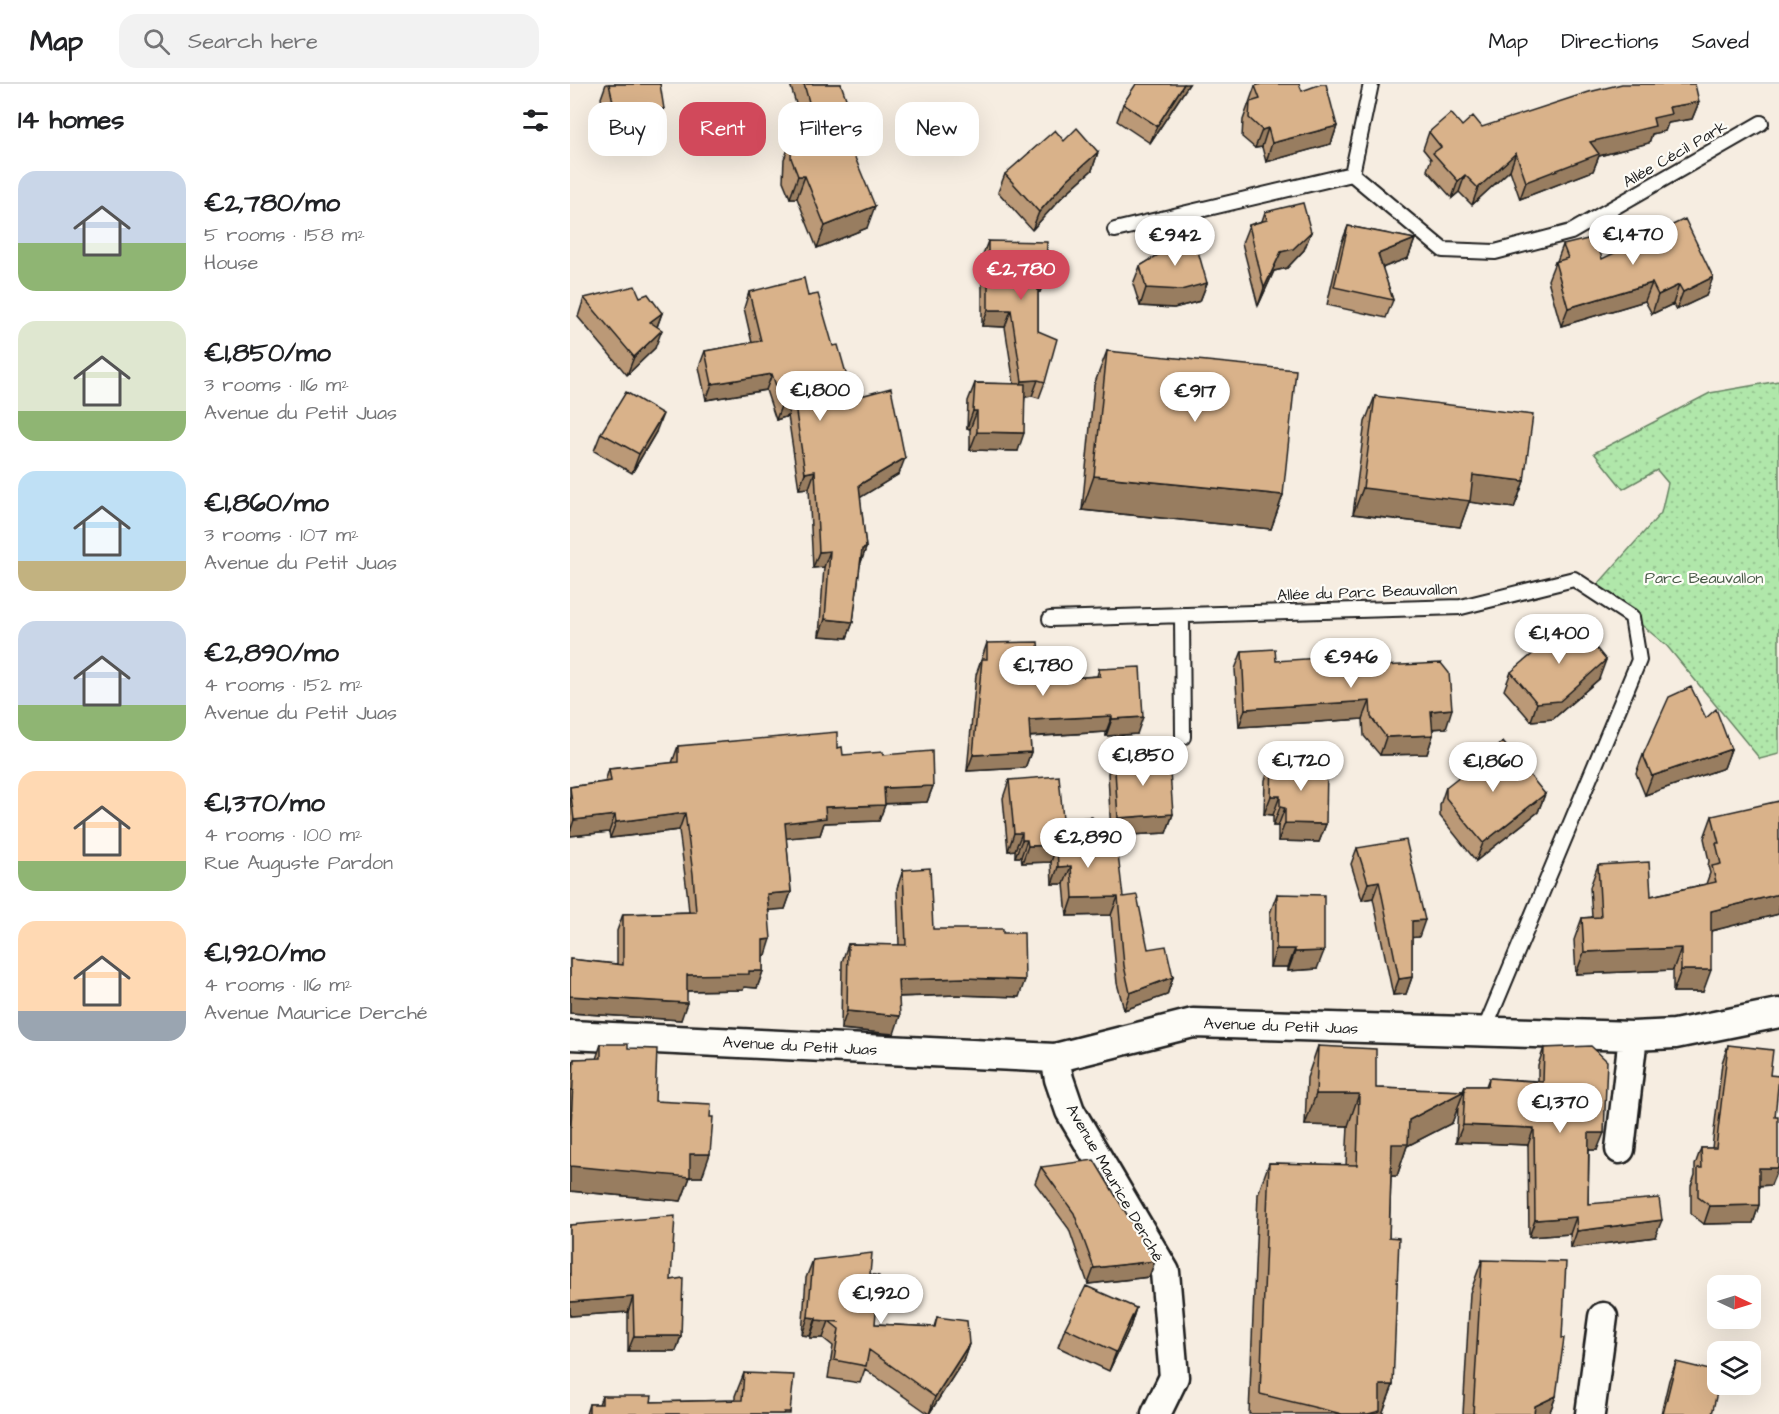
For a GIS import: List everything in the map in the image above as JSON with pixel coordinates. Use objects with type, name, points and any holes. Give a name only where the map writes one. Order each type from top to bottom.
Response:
[{"type":"street","name":"Avenue du Petit Juas","points":[[570,1035],[1054,1058],[1193,1023],[1633,1036],[1675,1034],[1779,1013]]},
{"type":"street","points":[[1620,1149],[1633,1036]]},
{"type":"street","name":"Avenue Maurice Derché","points":[[1054,1058],[1070,1111],[1165,1272],[1174,1377],[1156,1414]]},
{"type":"street","points":[[1590,1414],[1603,1317]]},
{"type":"lane","points":[[1115,230],[1352,174],[1371,84]]},
{"type":"lane","name":"Allée Cécil Park","points":[[1352,174],[1443,250],[1495,252],[1571,232],[1761,123]]},
{"type":"lane","name":"Allée du Parc Beauvallon","points":[[1050,619],[1461,607],[1574,579],[1632,617],[1639,660],[1484,1031]]},
{"type":"lane","points":[[1182,615],[1183,737]]},
{"type":"green space","name":"Parc Beauvallon","points":[[1779,381],[1779,754],[1760,759],[1667,646],[1632,617],[1592,591],[1661,513],[1668,483],[1657,470],[1623,489],[1594,453],[1710,393]]},
{"type":"building","points":[[609,84],[660,84],[663,102],[613,102]]},
{"type":"building","points":[[804,84],[841,84],[847,102],[809,102]]},
{"type":"building","points":[[1136,84],[1184,84],[1157,126],[1123,104]]},
{"type":"building","points":[[1299,84],[1302,91],[1326,84],[1337,126],[1272,143],[1268,128],[1262,130],[1249,118],[1250,102],[1260,99],[1255,86]]},
{"type":"building","points":[[1622,84],[1695,84],[1699,102],[1669,107],[1671,114],[1653,118],[1655,126],[1590,142],[1599,154],[1526,182],[1516,153],[1478,188],[1465,175],[1458,181],[1433,153],[1441,147],[1429,132],[1451,113],[1462,126],[1473,116],[1482,127],[1589,92]]},
{"type":"building","points":[[1077,128],[1098,152],[1068,179],[1039,212],[1005,174],[1055,130],[1064,141]]},
{"type":"building","points":[[791,156],[854,156],[875,206],[825,226],[805,176],[798,176]]},
{"type":"building","points":[[1303,203],[1311,232],[1293,249],[1281,252],[1264,288],[1249,225],[1267,220],[1265,212]]},
{"type":"building","points":[[1685,219],[1713,277],[1683,292],[1679,285],[1658,295],[1652,283],[1568,308],[1555,262],[1568,258],[1563,245],[1596,237],[1602,259]]},
{"type":"building","points":[[1348,226],[1415,239],[1378,254],[1393,300],[1334,287]]},
{"type":"building","points":[[1194,237],[1207,283],[1181,290],[1146,288],[1140,266],[1163,252],[1162,248],[1171,245],[1172,242]]},
{"type":"building","points":[[988,241],[1047,242],[1046,276],[1038,276],[1038,331],[1057,339],[1045,382],[1022,381],[1011,310],[988,310]]},
{"type":"building","points":[[804,278],[808,296],[818,294],[833,346],[838,345],[853,398],[891,388],[905,458],[859,485],[866,548],[862,549],[853,622],[825,619],[830,551],[819,552],[815,471],[805,473],[794,399],[782,403],[772,374],[712,384],[705,351],[761,341],[749,292]]},
{"type":"building","points":[[635,286],[640,297],[648,294],[662,313],[650,322],[662,330],[634,357],[584,298]]},
{"type":"building","points":[[1107,351],[1296,370],[1283,495],[1094,476]]},
{"type":"building","points":[[975,383],[1025,384],[1024,433],[977,432],[977,411],[973,411]]},
{"type":"building","points":[[626,392],[663,414],[639,454],[601,433]]},
{"type":"building","points":[[1375,396],[1533,415],[1524,481],[1473,475],[1470,501],[1363,488]]},
{"type":"building","points":[[1573,620],[1606,660],[1560,701],[1537,703],[1511,672]]},
{"type":"building","points":[[1038,642],[1041,680],[1100,676],[1099,669],[1140,667],[1143,717],[1112,719],[1112,716],[1029,720],[1031,752],[973,755],[982,659],[987,659],[987,643]]},
{"type":"building","points":[[1275,649],[1276,661],[1320,658],[1321,669],[1441,663],[1449,673],[1452,709],[1431,711],[1433,735],[1386,737],[1371,717],[1370,701],[1245,709],[1242,651]]},
{"type":"building","points":[[1691,687],[1706,718],[1716,709],[1731,749],[1652,776],[1643,755],[1669,697]]},
{"type":"building","points":[[837,732],[837,748],[842,747],[843,755],[932,751],[933,786],[884,788],[885,805],[825,807],[826,818],[785,823],[791,892],[767,894],[771,939],[763,940],[763,971],[749,971],[749,974],[687,975],[687,1003],[570,996],[570,959],[623,965],[623,914],[696,912],[685,813],[616,822],[615,815],[574,820],[570,787],[611,781],[609,769],[678,762],[678,746]]},
{"type":"building","points":[[1503,742],[1545,794],[1483,843],[1446,798],[1446,787]]},
{"type":"building","points":[[1114,755],[1146,756],[1146,760],[1169,758],[1173,814],[1118,818]]},
{"type":"building","points":[[1272,762],[1327,766],[1326,824],[1285,823],[1285,808],[1280,807],[1280,796],[1271,796]]},
{"type":"building","points":[[1059,776],[1063,819],[1092,817],[1117,846],[1123,897],[1137,895],[1148,949],[1166,946],[1173,977],[1130,993],[1124,966],[1118,897],[1073,898],[1071,866],[1058,867],[1057,845],[1028,846],[1027,840],[1022,840],[1022,833],[1014,833],[1009,780]]},
{"type":"building","points":[[1779,801],[1779,894],[1711,911],[1711,970],[1681,970],[1681,948],[1584,952],[1582,918],[1601,917],[1598,865],[1649,862],[1651,896],[1716,882],[1712,866],[1721,864],[1716,843],[1719,843],[1712,816]]},
{"type":"building","points":[[1406,840],[1425,920],[1412,921],[1412,977],[1399,979],[1379,881],[1368,883],[1357,848]]},
{"type":"building","points":[[930,868],[933,929],[1003,929],[1003,933],[1024,933],[1025,980],[964,978],[898,980],[900,1016],[847,1011],[848,944],[906,945],[903,870]]},
{"type":"building","points":[[1277,894],[1324,895],[1324,951],[1295,952],[1295,949],[1276,949]]},
{"type":"building","points":[[601,1044],[628,1044],[628,1048],[657,1049],[655,1101],[711,1104],[710,1117],[713,1117],[710,1154],[690,1154],[690,1177],[570,1166],[574,1059],[601,1058]]},
{"type":"building","points":[[1728,1045],[1773,1050],[1770,1075],[1779,1076],[1775,1117],[1778,1117],[1778,1168],[1759,1168],[1759,1205],[1710,1206],[1698,1197],[1698,1168],[1702,1168],[1701,1148],[1716,1148]]},
{"type":"building","points":[[1318,1046],[1376,1049],[1376,1088],[1464,1091],[1409,1120],[1408,1144],[1392,1144],[1389,1237],[1399,1238],[1393,1385],[1380,1385],[1380,1411],[1368,1414],[1342,1414],[1260,1394],[1269,1163],[1357,1165],[1359,1094],[1316,1094]]},
{"type":"building","points":[[1591,1046],[1607,1061],[1604,1133],[1589,1133],[1588,1204],[1659,1198],[1662,1220],[1577,1231],[1576,1217],[1535,1220],[1534,1128],[1463,1125],[1465,1086],[1488,1086],[1489,1078],[1543,1082],[1544,1048]]},
{"type":"building","points":[[1094,1160],[1155,1261],[1094,1268],[1074,1213],[1041,1167]]},
{"type":"building","points":[[675,1216],[671,1280],[683,1278],[681,1336],[634,1336],[633,1297],[570,1302],[570,1225]]},
{"type":"building","points":[[872,1253],[870,1274],[879,1276],[875,1324],[935,1327],[937,1317],[967,1321],[969,1344],[935,1397],[869,1350],[866,1366],[834,1360],[839,1329],[829,1321],[808,1317],[813,1260]]},
{"type":"building","points":[[1482,1260],[1566,1262],[1562,1338],[1564,1338],[1556,1396],[1535,1406],[1534,1414],[1473,1414]]},
{"type":"building","points":[[1086,1286],[1136,1308],[1116,1352],[1065,1328]]},
{"type":"building","points":[[1676,1362],[1707,1369],[1707,1395],[1716,1395],[1712,1414],[1663,1414]]},
{"type":"building","points":[[744,1373],[794,1375],[790,1412],[783,1414],[589,1414],[589,1404],[602,1404],[602,1396],[652,1396],[651,1402],[742,1400]]}]
